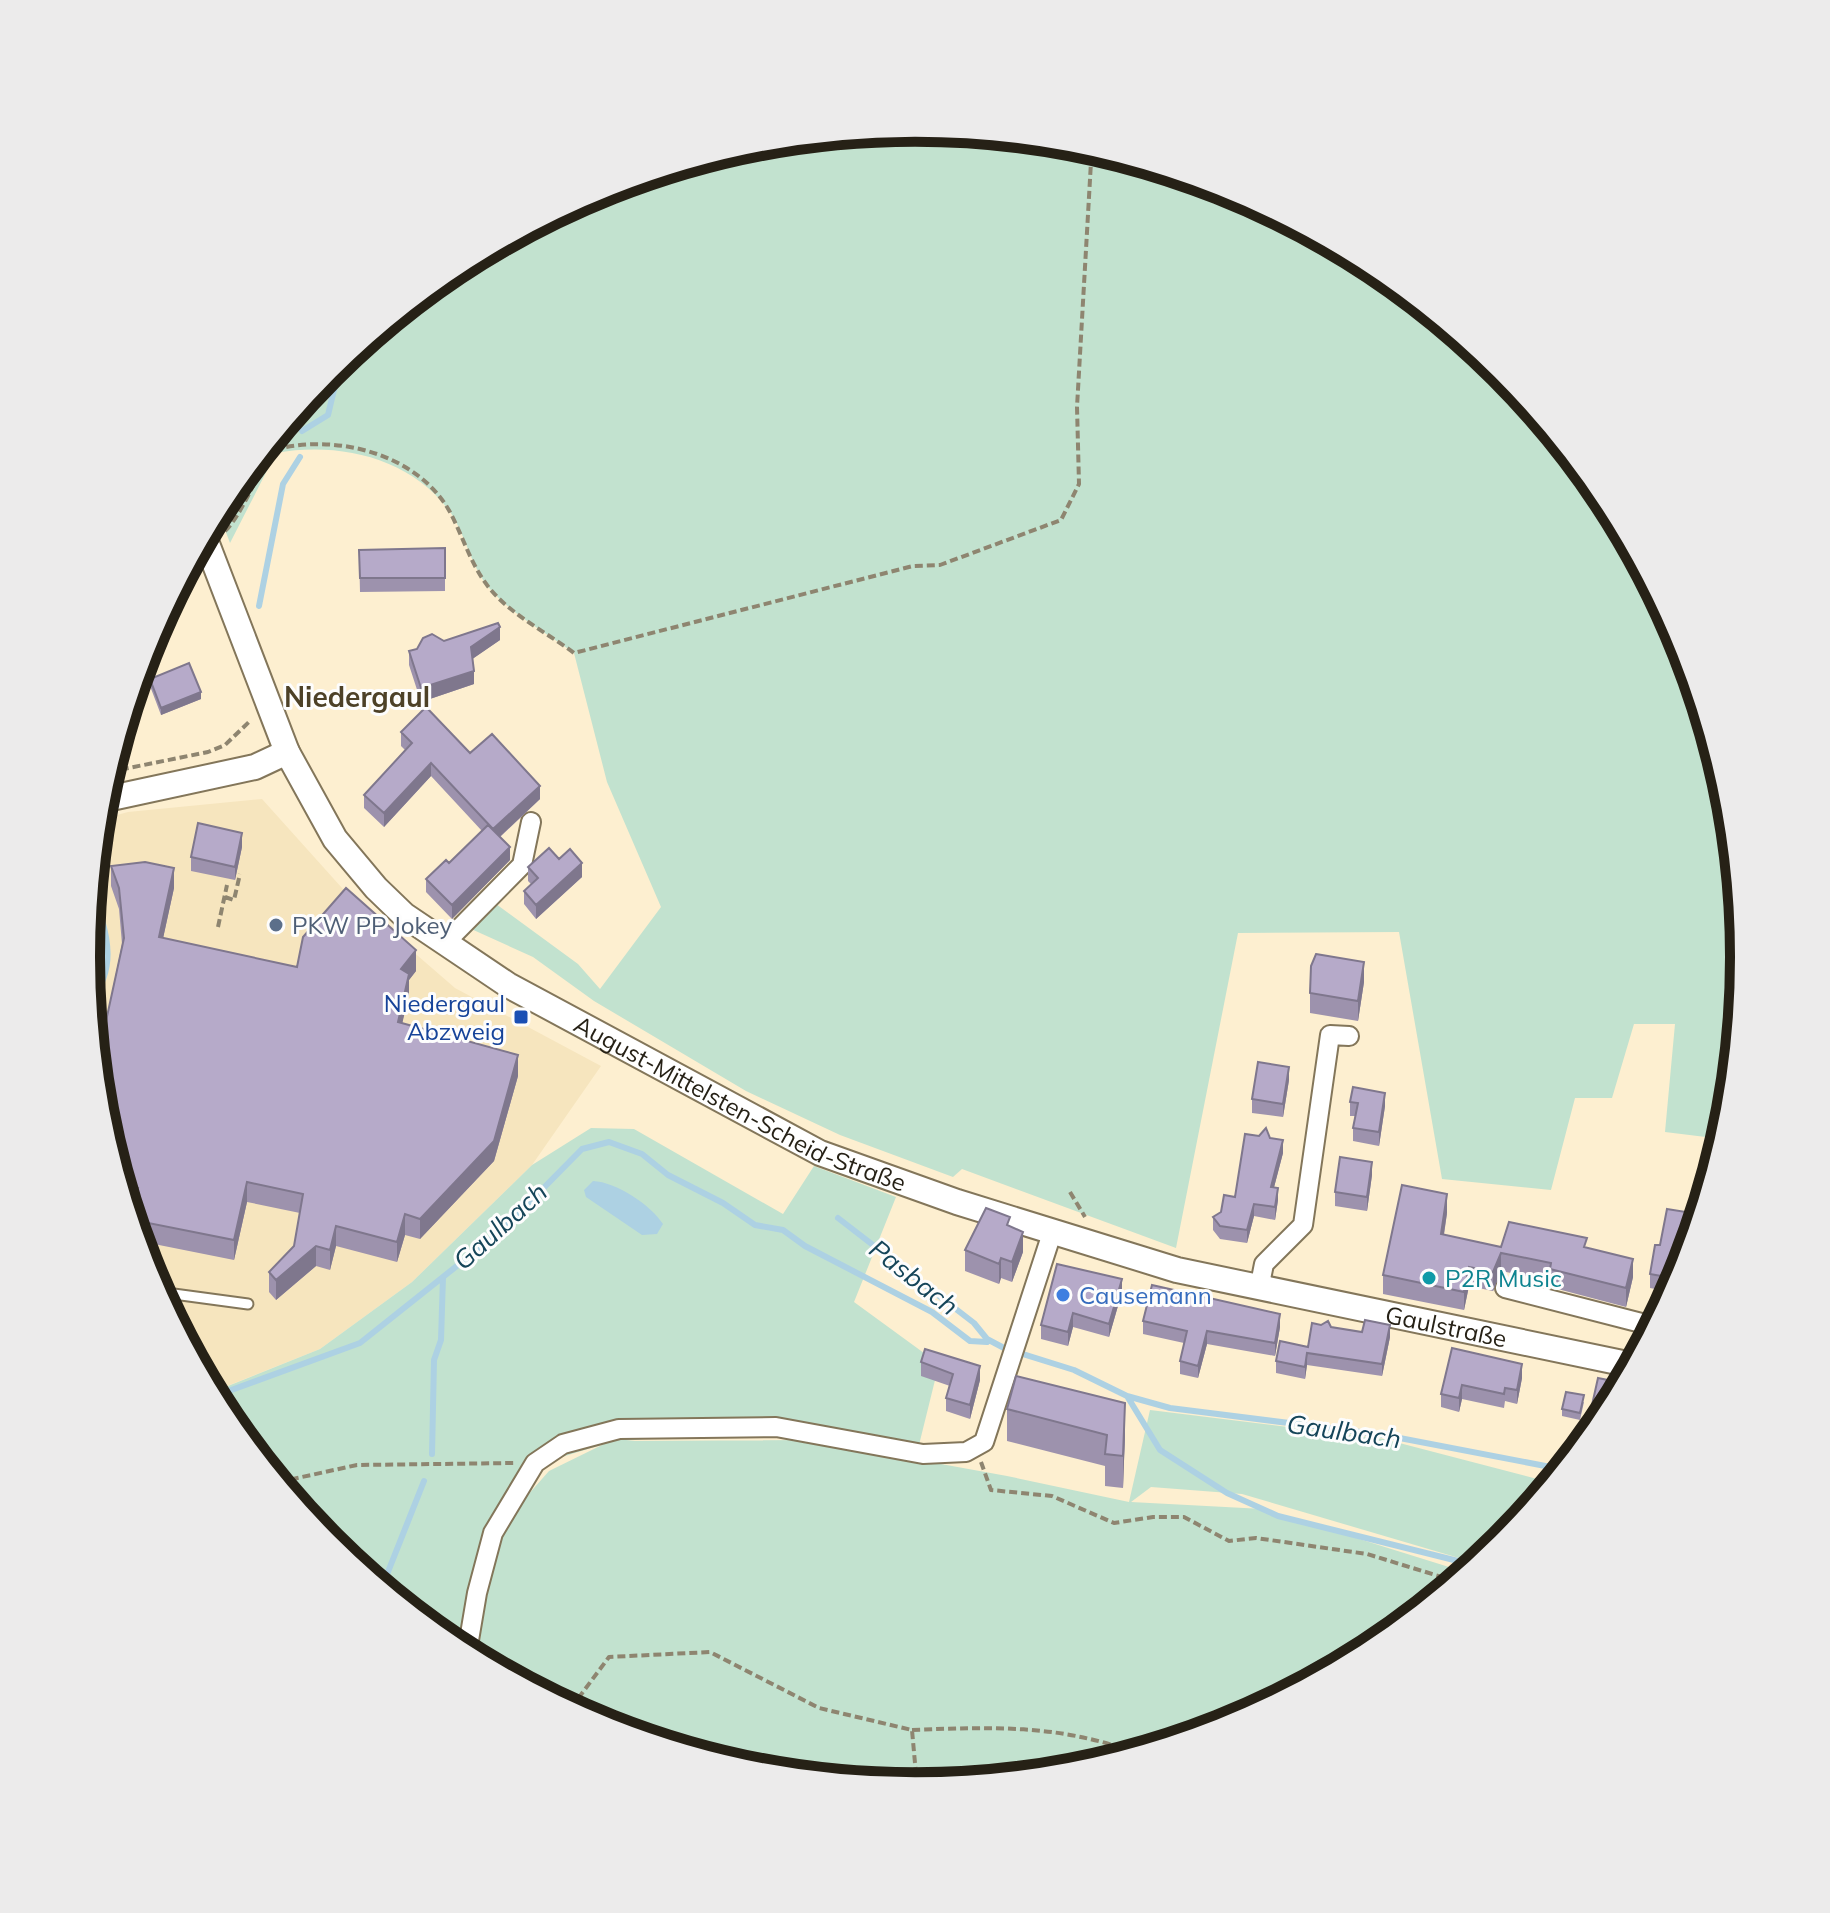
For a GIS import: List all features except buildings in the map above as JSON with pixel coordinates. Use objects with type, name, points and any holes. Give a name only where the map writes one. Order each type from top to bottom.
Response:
[{"type":"main road","name":"August-Mittelsten-Scheid-Straße","points":[[209,548],[287,752],[313,803],[357,867],[404,915],[508,985],[820,1153],[1052,1233]]},
{"type":"main road","points":[[116,797],[255,767],[287,752]]},
{"type":"main road","name":"Gaulstraße","points":[[1052,1233],[1177,1270],[1259,1289],[1366,1308],[1622,1363]]},
{"type":"street","points":[[444,944],[522,865],[531,822]]},
{"type":"street","points":[[1259,1289],[1264,1264],[1303,1225],[1330,1035],[1349,1036]]},
{"type":"street","points":[[469,1639],[477,1593],[493,1533],[535,1463],[563,1444],[619,1429],[776,1427],[923,1454],[966,1452],[976,1448],[984,1442],[1052,1233]]},
{"type":"street","name":"Gaulstraße","points":[[1505,1288],[1643,1323]]},
{"type":"lane","points":[[174,1294],[248,1304]]},
{"type":"path","points":[[277,449],[289,445],[333,446],[375,453],[418,473],[449,510],[489,588],[510,609],[574,653],[913,566],[940,565],[1061,520],[1079,484],[1077,407],[1091,161]]},
{"type":"path","points":[[219,532],[236,519],[252,483]]},
{"type":"path","points":[[123,769],[225,745],[248,721],[271,710]]},
{"type":"path","points":[[225,897],[234,900],[240,874]]},
{"type":"path","points":[[218,927],[227,885]]},
{"type":"path","points":[[976,1448],[991,1490],[1052,1496],[1114,1523],[1153,1517],[1184,1517],[1229,1541],[1256,1538],[1367,1554],[1442,1577]]},
{"type":"path","points":[[290,1480],[357,1465],[535,1463]]},
{"type":"path","points":[[579,1698],[609,1657],[710,1652],[819,1708],[912,1730],[1017,1726],[1117,1746]]},
{"type":"path","points":[[912,1730],[916,1772]]},
{"type":"shaded area","points":[[262,799],[351,898],[455,988],[601,1066],[532,1165],[412,1282],[320,1349],[224,1387],[184,1317],[143,1218],[128,1167],[107,1063],[100,956],[102,903],[113,816],[128,812]]},
{"type":"green space","points":[[862,143],[968,143],[1021,148],[1126,169],[1227,204],[1322,251],[1368,279],[1411,310],[1491,380],[1562,460],[1621,549],[1646,596],[1687,695],[1702,746],[1723,850],[1730,956],[1728,1010],[1723,1063],[1709,1137],[1665,1132],[1675,1024],[1634,1024],[1612,1098],[1575,1098],[1551,1190],[1442,1179],[1399,932],[1238,933],[1176,1248],[962,1169],[953,1177],[840,1135],[746,1091],[594,1001],[533,957],[469,928],[496,904],[578,964],[600,989],[661,907],[607,782],[574,653],[520,616],[491,590],[478,571],[448,509],[432,491],[413,477],[370,457],[323,450],[276,453],[230,543],[224,526],[268,460],[302,419],[378,344],[462,279],[508,251],[603,204],[653,185],[704,169],[809,148]]},
{"type":"green space","points":[[591,1128],[634,1129],[783,1214],[814,1166],[896,1197],[854,1302],[939,1364],[918,1449],[752,1427],[626,1441],[809,1440],[1129,1502],[1150,1410],[1384,1439],[1540,1480],[1463,1559],[1242,1494],[1151,1487],[1131,1502],[1263,1509],[1453,1568],[1368,1634],[1322,1662],[1227,1709],[1177,1728],[1126,1744],[1021,1765],[915,1772],[809,1765],[704,1744],[603,1709],[555,1687],[479,1645],[497,1530],[549,1471],[604,1444],[552,1460],[492,1529],[475,1642],[419,1603],[339,1533],[268,1453],[224,1388],[320,1349],[412,1282],[532,1165]]},
{"type":"green space","points":[[1547,1463],[1553,1464],[1542,1477]]},
{"type":"water","points":[[102,912],[110,948],[107,977],[101,990]]},
{"type":"water","points":[[593,1181],[612,1185],[650,1209],[663,1224],[657,1234],[642,1235],[586,1197],[584,1190]]},
{"type":"waterway","points":[[302,431],[328,415],[335,384]]},
{"type":"waterway","points":[[259,606],[283,484],[300,457]]},
{"type":"waterway","points":[[226,1392],[360,1343],[502,1230],[582,1149],[609,1142],[642,1154],[668,1175],[723,1203],[755,1225],[783,1230],[805,1246],[932,1312],[970,1341],[987,1342],[987,1339],[1004,1348],[1074,1370],[1127,1396],[1160,1450],[1227,1493],[1278,1516],[1460,1562]]},
{"type":"waterway","name":"Pasbach","points":[[838,1218],[974,1323],[987,1339]]},
{"type":"waterway","points":[[432,1454],[434,1360],[441,1340],[443,1277]]},
{"type":"waterway","name":"Gaulbach","points":[[1127,1396],[1170,1408],[1384,1435],[1550,1467]]},
{"type":"waterway","points":[[386,1576],[424,1481]]},
{"type":"place","name":"PKW PP Jokey","points":[[276,925]]},
{"type":"place","name":"Niedergaul Abzweig","points":[[521,1017]]},
{"type":"place","name":"P2R Music","points":[[1429,1278]]},
{"type":"place","name":"Causemann","points":[[1063,1295]]},
{"type":"district","name":"Niedergaul","points":[[357,696]]}]
